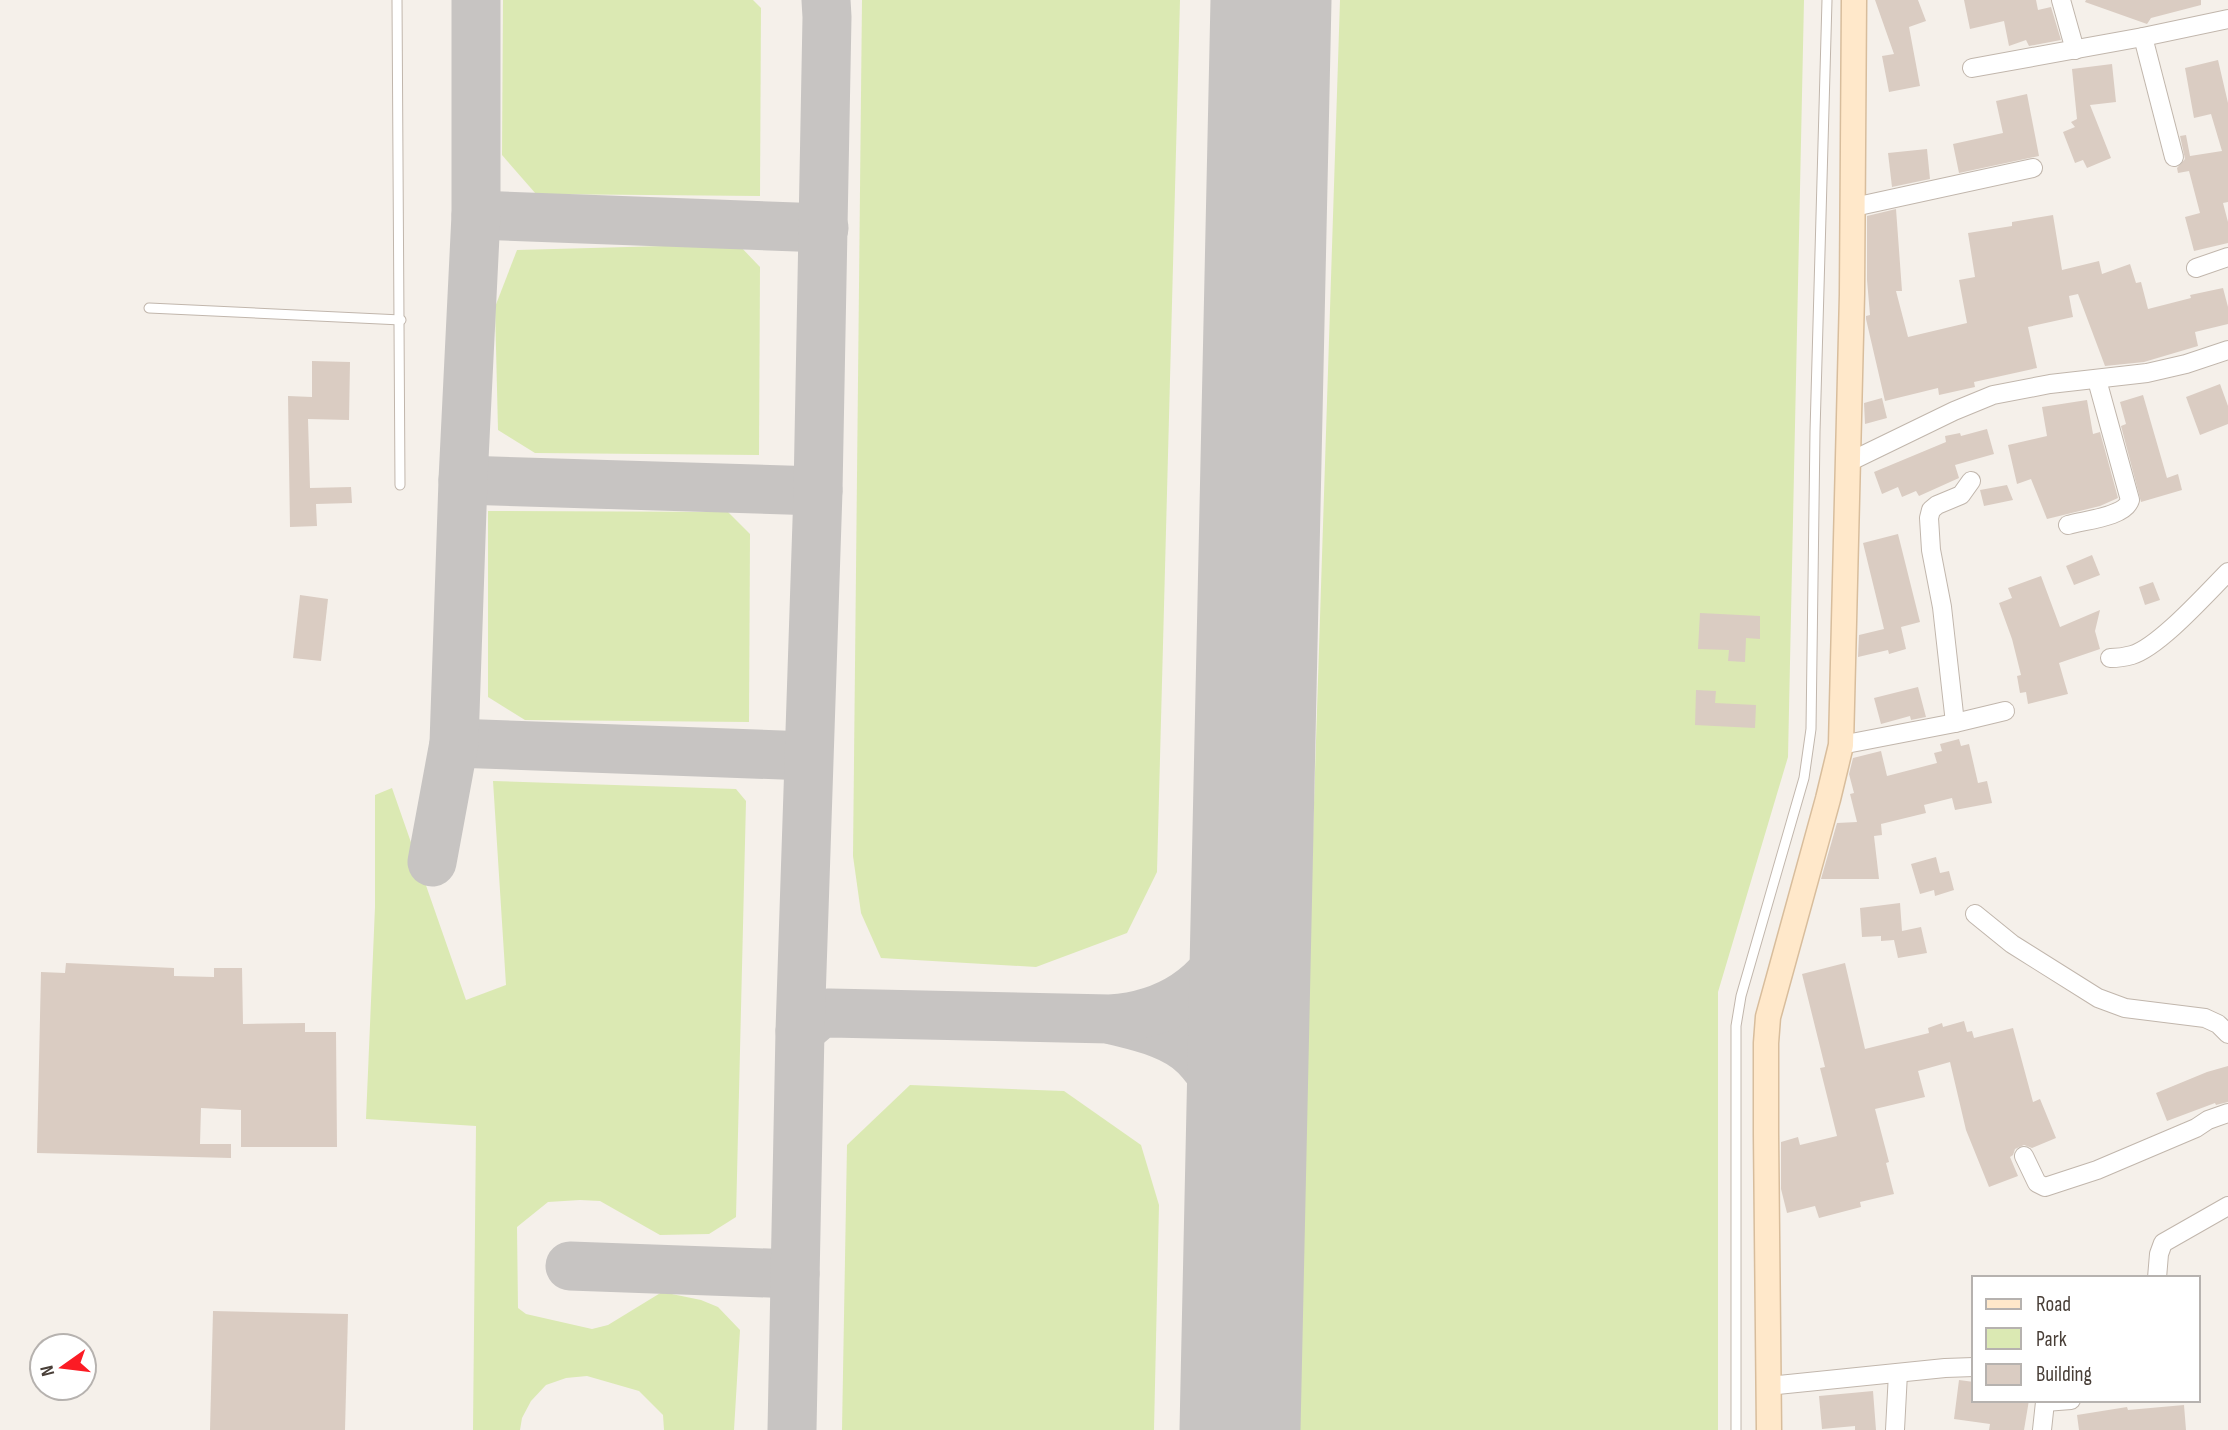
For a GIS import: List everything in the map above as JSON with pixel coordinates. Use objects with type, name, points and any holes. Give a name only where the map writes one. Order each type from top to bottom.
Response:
[{"type":"main road","points":[[1769,1430],[1766,1069],[1768,1017],[1841,745],[1854,207],[1854,0]]},
{"type":"street","points":[[2062,0],[2075,50]]},
{"type":"street","points":[[1972,68],[2228,19]]},
{"type":"street","points":[[2143,37],[2174,157]]},
{"type":"street","points":[[1854,207],[2033,169]]},
{"type":"street","points":[[2196,268],[2228,257]]},
{"type":"street","points":[[1849,462],[1993,395],[2050,384],[2147,373],[2186,365],[2228,350]]},
{"type":"street","points":[[2068,524],[2121,512],[2130,500],[2097,380]]},
{"type":"street","points":[[1955,723],[1929,519],[1931,510],[1961,495],[1971,481]]},
{"type":"street","points":[[2110,658],[2133,655],[2147,648],[2185,616],[2228,572]]},
{"type":"street","points":[[1841,745],[2005,711]]},
{"type":"street","points":[[1975,914],[2012,944],[2098,998],[2125,1008],[2205,1018],[2218,1024],[2228,1034]]},
{"type":"street","points":[[2024,1156],[2037,1183],[2045,1187],[2097,1170],[2228,1113]]},
{"type":"street","points":[[2157,1276],[2163,1243],[2228,1206]]},
{"type":"street","points":[[1768,1386],[1972,1367]]},
{"type":"street","points":[[1895,1430],[1898,1373]]},
{"type":"street","points":[[2042,1430],[2045,1402]]},
{"type":"lane","points":[[397,0],[400,485]]},
{"type":"lane","points":[[1737,1430],[1736,1026],[1743,989],[1804,778],[1811,729],[1815,432],[1827,0]]},
{"type":"lane","points":[[149,308],[401,320]]},
{"type":"green space","points":[[503,0],[753,0],[761,8],[760,196],[536,194],[502,155]]},
{"type":"green space","points":[[862,0],[1180,0],[1157,872],[1127,933],[1036,967],[881,958],[861,913],[853,856]]},
{"type":"green space","points":[[1340,0],[1804,0],[1788,757],[1718,992],[1718,1430],[1299,1430],[1301,1205]]},
{"type":"green space","points":[[738,244],[760,267],[759,455],[535,453],[498,430],[495,307],[517,250]]},
{"type":"green space","points":[[488,511],[728,512],[750,534],[749,722],[525,720],[488,697]]},
{"type":"green space","points":[[493,781],[736,789],[746,801],[736,1217],[709,1234],[660,1235],[600,1201],[580,1200],[548,1202],[517,1227],[518,1308],[526,1314],[592,1329],[608,1325],[662,1292],[701,1300],[718,1307],[740,1330],[734,1430],[664,1430],[663,1415],[639,1391],[587,1376],[566,1378],[546,1385],[531,1401],[522,1418],[520,1430],[473,1430],[476,1126],[366,1119],[375,907],[375,795],[392,788],[466,1000],[506,985]]},
{"type":"green space","points":[[910,1085],[1064,1091],[1141,1145],[1159,1205],[1154,1430],[842,1430],[847,1145]]},
{"type":"building","points":[[1875,0],[1918,0],[1926,21],[1909,27],[1920,86],[1889,92],[1882,56],[1894,54]]},
{"type":"building","points":[[1964,0],[2036,0],[2038,10],[2051,7],[2061,40],[2029,46],[2026,40],[2009,46],[2004,21],[1970,29]]},
{"type":"building","points":[[2201,0],[2201,5],[2151,18],[2147,24],[2085,2]]},
{"type":"building","points":[[2218,60],[2228,103],[2228,202],[2223,203],[2228,222],[2228,243],[2194,251],[2185,217],[2200,213],[2189,171],[2178,173],[2177,168],[2185,159],[2180,136],[2186,135],[2190,156],[2222,151],[2211,114],[2194,118],[2185,68]]},
{"type":"building","points":[[2112,64],[2116,102],[2090,105],[2111,158],[2087,168],[2083,160],[2075,163],[2063,132],[2075,127],[2071,122],[2077,119],[2072,69]]},
{"type":"building","points":[[2027,94],[2039,156],[1959,173],[1953,144],[2003,133],[1996,101]]},
{"type":"building","points":[[1927,149],[1930,179],[1892,187],[1888,153]]},
{"type":"building","points":[[1896,209],[1902,291],[1896,291],[1908,337],[1967,323],[1959,280],[1975,277],[1968,233],[2012,226],[2012,222],[2053,215],[2062,270],[2099,261],[2102,274],[2130,264],[2136,283],[2141,282],[2148,309],[2191,298],[2190,295],[2223,288],[2228,307],[2228,324],[2195,332],[2198,346],[2144,362],[2105,366],[2078,294],[2069,296],[2073,317],[2028,327],[2037,368],[1974,382],[1975,387],[1939,395],[1938,388],[1885,401],[1866,319],[1866,316],[1870,315],[1867,216]]},
{"type":"building","points":[[312,361],[350,362],[349,420],[308,419],[310,488],[351,487],[352,503],[316,504],[317,526],[290,527],[288,396],[312,397]]},
{"type":"building","points":[[2220,384],[2228,406],[2228,424],[2200,435],[2186,397]]},
{"type":"building","points":[[2143,395],[2167,478],[2178,474],[2182,490],[2141,502],[2121,426],[2126,424],[2120,402]]},
{"type":"building","points":[[1882,398],[1887,418],[1865,424],[1864,403]]},
{"type":"building","points":[[2087,400],[2093,434],[2100,432],[2118,498],[2100,506],[2047,519],[2031,479],[2017,484],[2008,445],[2047,436],[2042,407]]},
{"type":"building","points":[[1987,429],[1994,454],[1955,465],[1959,478],[1919,496],[1916,491],[1902,497],[1898,487],[1882,494],[1874,472],[1946,442],[1945,436],[1960,433],[1961,436]]},
{"type":"building","points":[[2007,485],[2013,500],[1984,506],[1980,490]]},
{"type":"building","points":[[1898,534],[1920,622],[1901,627],[1906,649],[1889,654],[1888,650],[1858,657],[1859,635],[1884,629],[1863,543]]},
{"type":"building","points":[[2092,555],[2100,575],[2074,585],[2066,566]]},
{"type":"building","points":[[2041,576],[2060,627],[2100,610],[2095,631],[2100,649],[2059,663],[2068,694],[2028,704],[2026,692],[2020,693],[2017,676],[2021,675],[1999,603],[2012,598],[2008,588]]},
{"type":"building","points":[[2153,582],[2160,600],[2145,605],[2139,587]]},
{"type":"building","points":[[300,595],[328,599],[321,661],[293,658]]},
{"type":"building","points":[[1700,613],[1760,616],[1760,639],[1746,638],[1745,662],[1728,661],[1729,650],[1698,649]]},
{"type":"building","points":[[1918,687],[1926,717],[1911,720],[1910,716],[1881,724],[1874,698]]},
{"type":"building","points":[[1696,690],[1716,691],[1715,703],[1756,705],[1755,728],[1695,725]]},
{"type":"building","points":[[1959,739],[1961,746],[1969,744],[1978,783],[1987,781],[1992,803],[1955,810],[1952,798],[1924,805],[1926,813],[1881,824],[1882,835],[1874,836],[1879,879],[1821,879],[1837,823],[1857,822],[1850,794],[1854,793],[1849,774],[1853,758],[1881,751],[1887,776],[1937,763],[1934,753],[1942,751],[1940,744]]},
{"type":"building","points":[[1936,857],[1940,873],[1949,871],[1954,890],[1935,896],[1934,890],[1920,894],[1911,864]]},
{"type":"building","points":[[1900,903],[1902,931],[1921,927],[1927,953],[1898,958],[1894,940],[1881,941],[1881,936],[1862,937],[1860,908]]},
{"type":"building","points":[[66,963],[174,968],[174,976],[214,977],[214,968],[242,968],[243,1024],[305,1023],[305,1032],[336,1032],[337,1147],[241,1147],[241,1110],[201,1108],[200,1144],[231,1144],[231,1158],[37,1153],[41,972],[65,973]]},
{"type":"building","points":[[1845,963],[1865,1049],[1929,1033],[1928,1028],[1942,1023],[1943,1027],[1964,1021],[1967,1032],[1972,1031],[1974,1038],[2013,1028],[2033,1102],[2040,1099],[2056,1138],[2032,1148],[2024,1145],[2015,1149],[2010,1157],[2018,1176],[1989,1187],[1966,1130],[1950,1062],[1918,1071],[1925,1097],[1875,1109],[1889,1162],[1886,1163],[1894,1194],[1860,1202],[1861,1207],[1819,1218],[1815,1206],[1787,1213],[1781,1189],[1781,1142],[1798,1137],[1800,1145],[1837,1136],[1820,1068],[1825,1067],[1802,974]]},
{"type":"building","points":[[2228,1066],[2228,1102],[2215,1103],[2167,1121],[2156,1093]]},
{"type":"building","points":[[213,1311],[348,1314],[345,1430],[210,1430]]},
{"type":"building","points":[[1959,1380],[1972,1382],[1972,1402],[2029,1402],[2024,1430],[1989,1430],[1990,1424],[1954,1419]]},
{"type":"building","points":[[1873,1391],[1876,1430],[1855,1430],[1855,1426],[1822,1429],[1819,1396]]},
{"type":"building","points":[[2184,1405],[2186,1430],[2079,1430],[2077,1415],[2127,1407],[2128,1410]]},
{"type":"taxiway","points":[[432,862],[454,743],[476,215],[476,0]]},
{"type":"taxiway","points":[[792,1430],[800,1031],[818,491],[826,0]]},
{"type":"taxiway","points":[[476,215],[824,228]]},
{"type":"taxiway","points":[[463,480],[818,491]]},
{"type":"taxiway","points":[[454,743],[808,756]]},
{"type":"taxiway","points":[[800,1031],[820,1014],[830,1013],[1110,1019],[1150,1012],[1184,995],[1200,984],[1213,970],[1235,935],[1252,883]]},
{"type":"taxiway","points":[[1112,1020],[1157,1032],[1188,1048],[1210,1073],[1246,1132]]},
{"type":"taxiway","points":[[570,1266],[795,1274]]},
{"type":"runway","points":[[1240,1430],[1271,0]]}]
